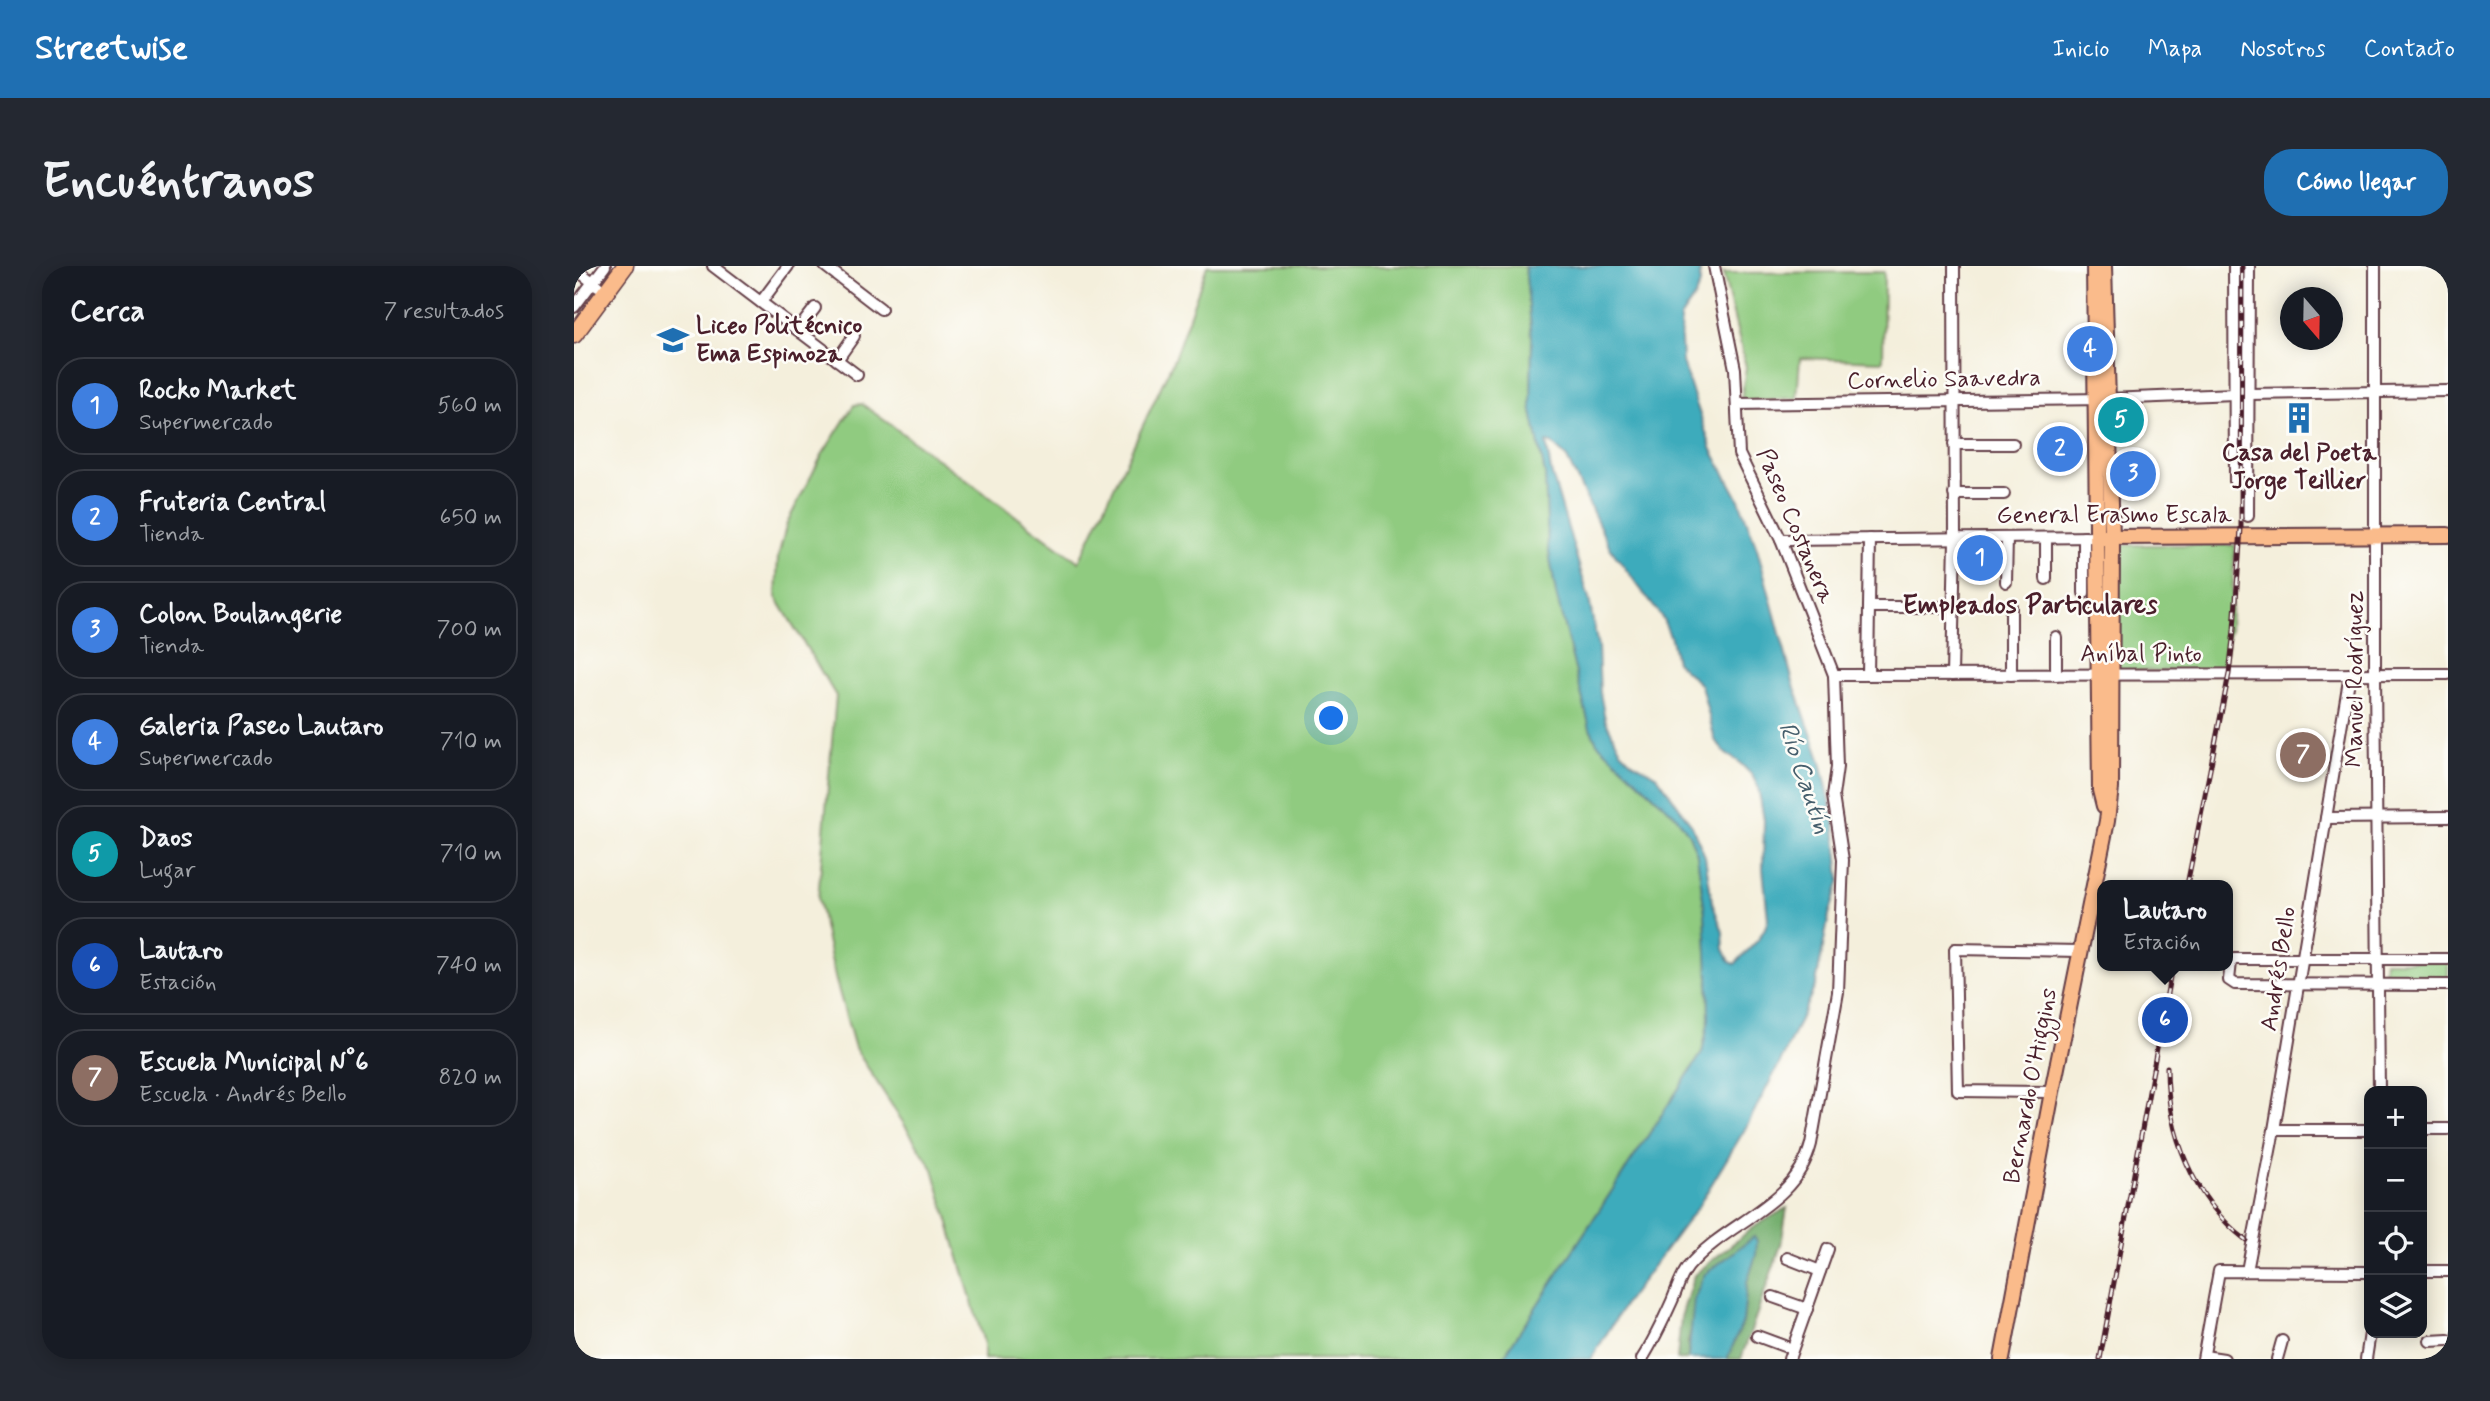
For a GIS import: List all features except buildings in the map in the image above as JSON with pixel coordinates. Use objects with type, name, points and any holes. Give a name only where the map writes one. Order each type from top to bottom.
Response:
[{"type":"highway","points":[[574,335],[600,287],[625,266]]},
{"type":"main road","name":"Bernardo O'Higgins","points":[[2094,266],[2101,399]]},
{"type":"main road","name":"Bernardo O'Higgins","points":[[2002,1359],[2107,821],[2110,788],[2098,537],[2104,266]]},
{"type":"main road","name":"General Erasmo Escala","points":[[2098,537],[2448,535]]},
{"type":"street","points":[[574,307],[600,287],[604,266]]},
{"type":"street","points":[[713,266],[857,374]]},
{"type":"street","points":[[761,302],[788,266]]},
{"type":"street","points":[[825,266],[881,309]]},
{"type":"street","name":"Paseo Costanera","points":[[1643,1359],[1656,1337],[1685,1271],[1721,1236],[1786,1190],[1798,1175],[1809,1152],[1838,992],[1843,860],[1833,796],[1837,767],[1834,675],[1781,540],[1739,454],[1735,369],[1714,266]]},
{"type":"street","points":[[1952,675],[1955,539],[1954,266]]},
{"type":"street","points":[[2234,266],[2235,482]]},
{"type":"street","points":[[2248,516],[2249,266]]},
{"type":"street","name":"Manuel Rodríguez","points":[[2375,266],[2379,1086]]},
{"type":"street","points":[[574,268],[600,287]]},
{"type":"street","points":[[798,330],[815,308]]},
{"type":"street","points":[[837,360],[854,336]]},
{"type":"street","points":[[2249,394],[2448,391]]},
{"type":"street","name":"Cornelio Saavedra","points":[[1737,404],[1954,402],[2235,394]]},
{"type":"street","points":[[1954,444],[2013,444]]},
{"type":"street","points":[[1955,494],[2004,494]]},
{"type":"street","points":[[2046,537],[2046,579]]},
{"type":"street","points":[[2084,593],[2098,537]]},
{"type":"street","name":"General Erasmo Escala","points":[[1781,540],[2098,537]]},
{"type":"street","points":[[2006,582],[2007,538]]},
{"type":"street","points":[[1868,675],[1870,539]]},
{"type":"street","points":[[2011,606],[2011,675]]},
{"type":"street","points":[[1869,607],[1954,607]]},
{"type":"street","points":[[2056,637],[2056,675]]},
{"type":"street","name":"Andrés Bello","points":[[2247,1271],[2274,1130],[2350,674]]},
{"type":"street","name":"Aníbal Pinto","points":[[1834,675],[2448,674]]},
{"type":"street","points":[[2326,818],[2448,817]]},
{"type":"street","points":[[2052,1092],[1958,1091],[1955,949],[2080,951]]},
{"type":"street","points":[[2233,960],[2448,959]]},
{"type":"street","points":[[2230,971],[2229,980],[2232,984],[2448,985]]},
{"type":"street","points":[[2427,1129],[2448,1129]]},
{"type":"street","points":[[2274,1130],[2364,1130]]},
{"type":"street","points":[[1757,1335],[1791,1354],[1828,1249]]},
{"type":"street","points":[[1787,1258],[1821,1271]]},
{"type":"street","points":[[2224,1359],[2204,1357],[2219,1271],[2364,1272]]},
{"type":"street","points":[[2427,1271],[2448,1271]]},
{"type":"street","points":[[1773,1297],[1807,1309]]},
{"type":"street","points":[[2366,1359],[2369,1338]]},
{"type":"street","points":[[2430,1340],[2448,1340]]},
{"type":"street","points":[[2277,1359],[2282,1341]]},
{"type":"green space","points":[[1207,266],[1525,266],[1532,337],[1531,407],[1545,474],[1548,546],[1556,594],[1590,728],[1597,743],[1676,816],[1689,834],[1697,854],[1705,913],[1708,973],[1709,1019],[1702,1053],[1502,1359],[984,1359],[984,1343],[933,1169],[855,1048],[836,981],[818,899],[836,696],[776,597],[778,557],[787,523],[822,455],[854,405],[862,404],[1079,562],[1174,359]]},
{"type":"green space","points":[[1884,272],[1883,361],[1800,358],[1797,398],[1741,401],[1746,367],[1723,273]]},
{"type":"green space","points":[[2119,545],[2235,545],[2230,630],[2222,672],[2122,670],[2118,666]]},
{"type":"green space","points":[[2385,961],[2448,961],[2448,982],[2383,983]]},
{"type":"green space","points":[[1787,1208],[1781,1245],[1741,1359],[1727,1359],[1743,1322],[1747,1282],[1756,1255],[1754,1237],[1704,1275],[1688,1342],[1688,1359],[1677,1359],[1681,1317],[1694,1275],[1752,1228]]},
{"type":"water","name":"Río Cautín","points":[[1525,266],[1700,266],[1700,284],[1680,318],[1682,362],[1712,450],[1739,500],[1757,548],[1793,682],[1821,762],[1835,825],[1840,880],[1829,915],[1816,984],[1784,1055],[1745,1129],[1699,1205],[1625,1304],[1591,1359],[1502,1359],[1702,1053],[1709,1019],[1705,913],[1697,854],[1689,834],[1676,816],[1597,743],[1590,728],[1556,594],[1548,546],[1545,474],[1531,407],[1532,337]],"holes":[[[1546,442],[1551,443],[1567,458],[1610,548],[1663,619],[1671,638],[1676,662],[1701,685],[1715,740],[1726,754],[1752,775],[1758,787],[1764,820],[1763,868],[1768,919],[1758,940],[1735,964],[1730,962],[1724,949],[1723,932],[1712,902],[1705,856],[1691,824],[1657,776],[1631,761],[1621,751],[1605,719],[1600,693],[1598,647],[1589,599],[1551,471]]]},
{"type":"water","points":[[1754,1237],[1757,1241],[1756,1255],[1747,1282],[1743,1322],[1727,1359],[1688,1359],[1694,1300],[1704,1275]]},
{"type":"railway","points":[[2188,880],[2229,674],[2234,630],[2241,528],[2242,266]]},
{"type":"railway","points":[[2100,1359],[2171,971]]},
{"type":"railway","points":[[2167,1067],[2172,1116],[2187,1163],[2211,1205],[2227,1224],[2246,1240]]},
{"type":"place","name":"Liceo Politécnico Ema Espinoza","points":[[673,340]]},
{"type":"place","name":"Galeria Paseo Lautaro","points":[[2090,349]]},
{"type":"place","name":"Casa del Poeta Jorge Teillier","points":[[2299,418]]},
{"type":"place","name":"Daos","points":[[2121,420]]},
{"type":"place","name":"Fruteria Central","points":[[2060,449]]},
{"type":"place","name":"Colon Boulangerie","points":[[2133,474]]},
{"type":"place","name":"Rocko Market","points":[[1980,558]]},
{"type":"place","name":"Escuela Municipal N°6","points":[[2303,755]]},
{"type":"place","name":"Lautaro","points":[[2165,1020]]},
{"type":"district","name":"Empleados Particulares","points":[[2030,606]]}]
